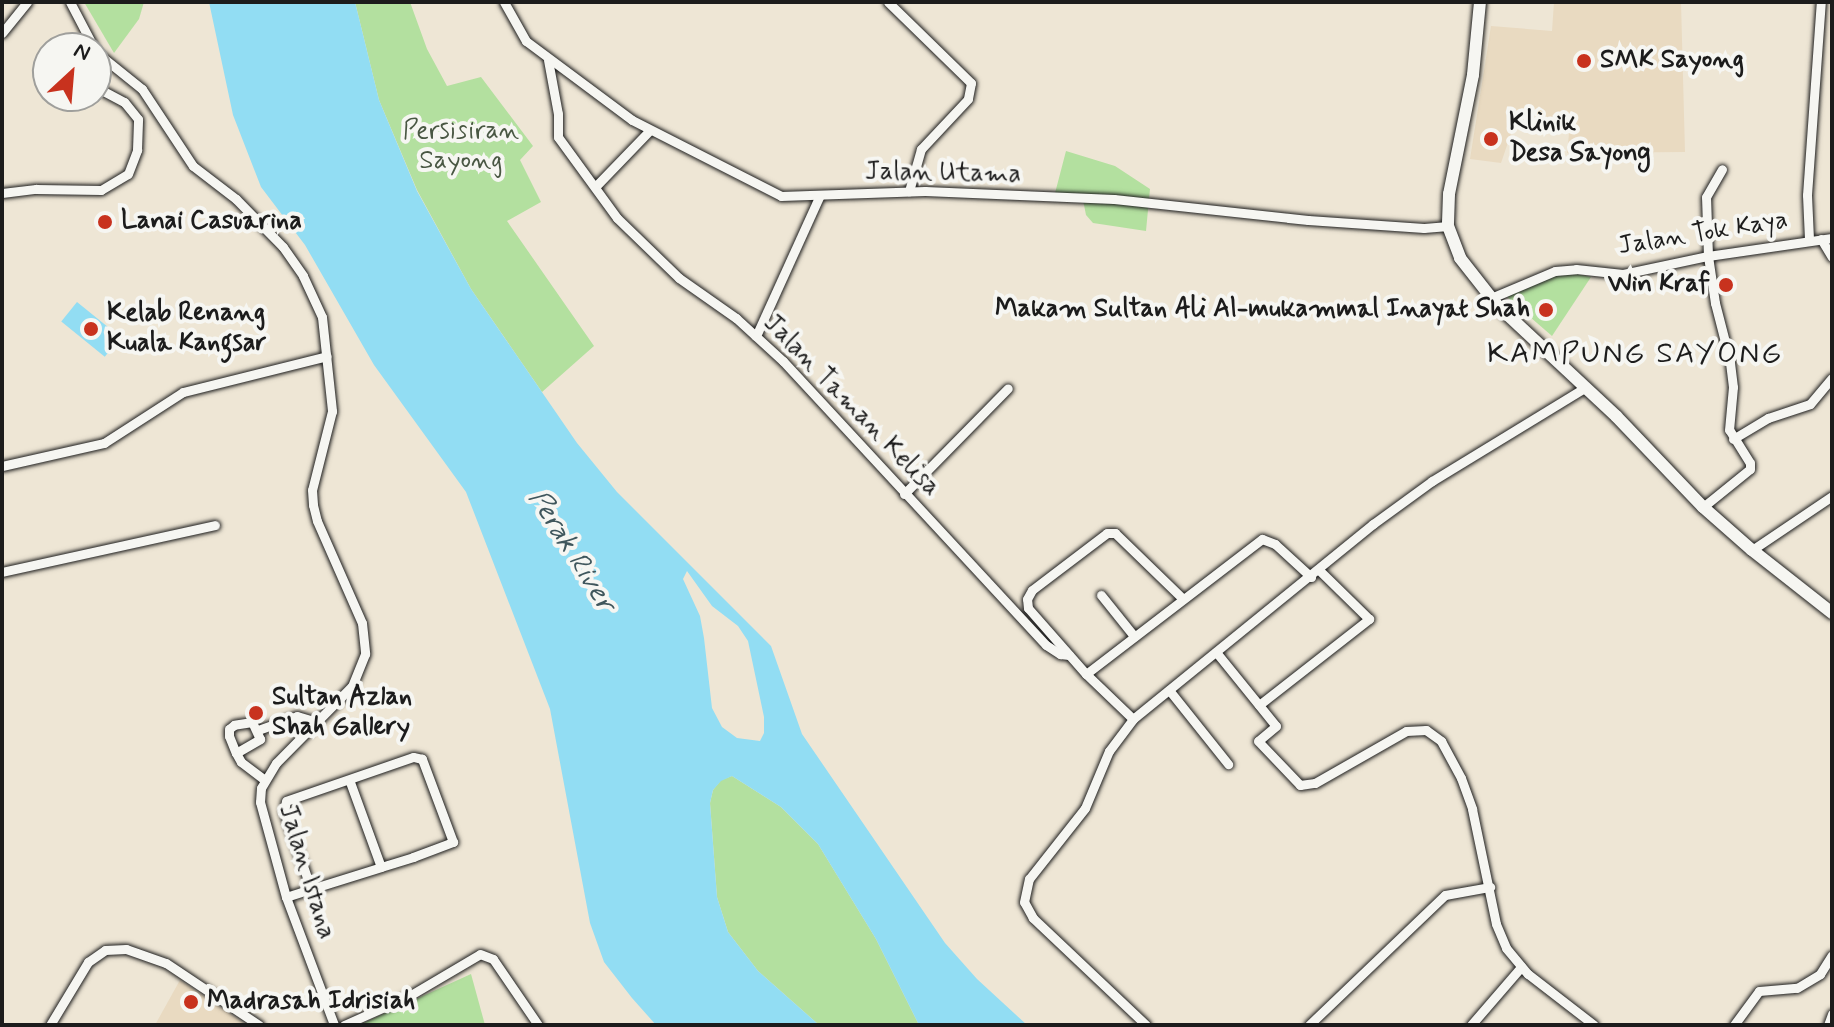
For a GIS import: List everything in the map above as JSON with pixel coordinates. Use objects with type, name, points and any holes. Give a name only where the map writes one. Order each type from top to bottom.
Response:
[{"type":"main road","points":[[1480,2],[1473,75],[1449,194],[1448,226],[1460,258],[1491,298],[1586,387],[1703,507],[1832,613]]},
{"type":"street","points":[[2,33],[27,2]]},
{"type":"street","name":"Jalan Istana","points":[[70,2],[85,32]]},
{"type":"street","points":[[888,2],[971,83],[968,99],[921,149],[909,191]]},
{"type":"street","points":[[1809,239],[1807,195],[1821,2]]},
{"type":"street","name":"Jalan Utama","points":[[509,4],[526,41],[548,60],[649,131],[772,193],[819,197],[909,191],[1114,199],[1335,222],[1424,228],[1448,226]]},
{"type":"street","name":"Jalan Taman Kelisa","points":[[548,60],[558,114],[558,137],[617,218],[655,256],[783,361],[1046,645],[1060,654],[1069,655]]},
{"type":"street","name":"Jalan Istana","points":[[112,66],[142,89],[193,166],[236,199],[283,247],[303,276],[322,317],[332,411],[312,490],[313,505],[317,521],[359,615],[365,654],[352,686],[276,763],[265,780],[260,802],[286,897],[334,1025]]},
{"type":"street","points":[[2,193],[36,189],[101,190],[126,177],[137,150],[138,119],[124,102],[112,96]]},
{"type":"street","points":[[595,187],[649,131]]},
{"type":"street","points":[[1703,507],[1750,469],[1750,463],[1729,430],[1733,387],[1730,361],[1715,303],[1708,256],[1706,197],[1722,169]]},
{"type":"street","points":[[756,336],[819,197]]},
{"type":"street","points":[[1827,238],[1832,257]]},
{"type":"street","name":"Jalan Tok Kaya","points":[[1491,298],[1555,271],[1576,269],[1623,274],[1708,256],[1827,238]]},
{"type":"street","points":[[2,466],[104,443],[183,392],[327,356]]},
{"type":"street","points":[[1733,439],[1768,418],[1810,404],[1832,378]]},
{"type":"street","points":[[1146,1025],[1033,918],[1024,902],[1029,879],[1075,823],[1109,751],[1133,719],[1373,524],[1432,481],[1586,387]]},
{"type":"street","points":[[904,494],[1008,388]]},
{"type":"street","points":[[1752,550],[1832,496]]},
{"type":"street","points":[[2,572],[215,525]]},
{"type":"street","points":[[1133,719],[1069,655],[1028,608],[1027,599],[1032,590],[1107,533],[1123,538],[1182,598]]},
{"type":"street","points":[[1086,674],[1262,539],[1275,544],[1369,619],[1259,705]]},
{"type":"street","points":[[1101,595],[1134,636]]},
{"type":"street","points":[[1216,652],[1276,726],[1258,741],[1300,785],[1315,783],[1406,731],[1418,729],[1433,734],[1448,751],[1461,778],[1500,936],[1521,967],[1594,1025]]},
{"type":"street","points":[[1169,690],[1228,764]]},
{"type":"street","points":[[258,730],[297,716],[317,722]]},
{"type":"street","points":[[236,753],[260,739],[252,722],[246,720],[229,729],[236,753],[265,780]]},
{"type":"street","points":[[286,897],[381,867],[453,842],[422,759],[413,757],[350,782],[286,801],[284,811],[311,889]]},
{"type":"street","points":[[350,782],[381,867]]},
{"type":"street","points":[[1309,1025],[1439,900],[1459,891],[1490,887]]},
{"type":"street","points":[[50,1025],[88,962],[105,950],[126,949],[166,963],[259,1025]]},
{"type":"street","points":[[344,1025],[409,996],[480,954],[493,959],[538,1025]]},
{"type":"street","points":[[1734,1025],[1759,991],[1797,988],[1820,974],[1832,955]]},
{"type":"street","points":[[1471,1025],[1521,967]]},
{"type":"street","points":[[1828,1025],[1832,1014]]},
{"type":"shaded area","name":"SMK Sayong","points":[[1554,2],[1681,2],[1685,152],[1567,153],[1570,124],[1516,119],[1501,163],[1470,159],[1491,26],[1552,31]]},
{"type":"shaded area","name":"Madrasah Idrisiah","points":[[180,980],[247,1025],[155,1025]]},
{"type":"green space","points":[[84,2],[144,2],[139,19],[114,53],[112,32],[102,32]]},
{"type":"green space","name":"Persisiran Sayong","points":[[355,2],[410,2],[427,49],[447,86],[481,77],[533,146],[520,160],[541,202],[507,221],[594,346],[542,392],[471,289],[417,190],[379,100]]},
{"type":"green space","points":[[1066,151],[1115,166],[1150,189],[1146,231],[1093,223],[1086,215],[1083,200],[1054,197]]},
{"type":"green space","points":[[1555,275],[1591,277],[1552,336],[1506,296]]},
{"type":"green space","points":[[732,776],[781,807],[818,844],[876,939],[919,1025],[819,1025],[758,971],[728,932],[717,897],[710,803],[713,790],[721,780]]},
{"type":"green space","points":[[471,974],[485,1025],[359,1025]]},
{"type":"water","name":"Perak River","points":[[209,2],[355,2],[379,100],[417,191],[471,289],[577,443],[617,492],[771,646],[802,734],[945,943],[977,979],[1027,1025],[919,1025],[876,939],[818,844],[781,807],[732,776],[721,781],[713,790],[710,803],[717,897],[728,932],[758,971],[819,1025],[656,1025],[632,998],[604,962],[590,923],[550,709],[466,492],[374,365],[305,245],[261,187],[233,115]],"holes":[[[687,571],[712,606],[738,626],[748,641],[764,717],[764,733],[760,741],[737,738],[722,727],[712,708],[700,616],[683,579]]]},
{"type":"water","name":"Kelab Renang Kuala Kangsar","points":[[77,302],[121,337],[105,357],[61,321]]},
{"type":"place","name":"SMK Sayong","points":[[1584,61]]},
{"type":"place","name":"Klinik Desa Sayong","points":[[1491,139]]},
{"type":"place","name":"Lanai Casuarina","points":[[105,222]]},
{"type":"place","name":"Win Kraf","points":[[1726,285]]},
{"type":"place","name":"Makam Sultan Ali Al-mukammal Inayat Shah","points":[[1546,310]]},
{"type":"place","name":"Kelab Renang Kuala Kangsar","points":[[91,329]]},
{"type":"place","name":"Sultan Azlan Shah Gallery","points":[[256,713]]},
{"type":"place","name":"Madrasah Idrisiah","points":[[191,1002]]},
{"type":"district","name":"KAMPUNG SAYONG","points":[[1635,354]]}]
